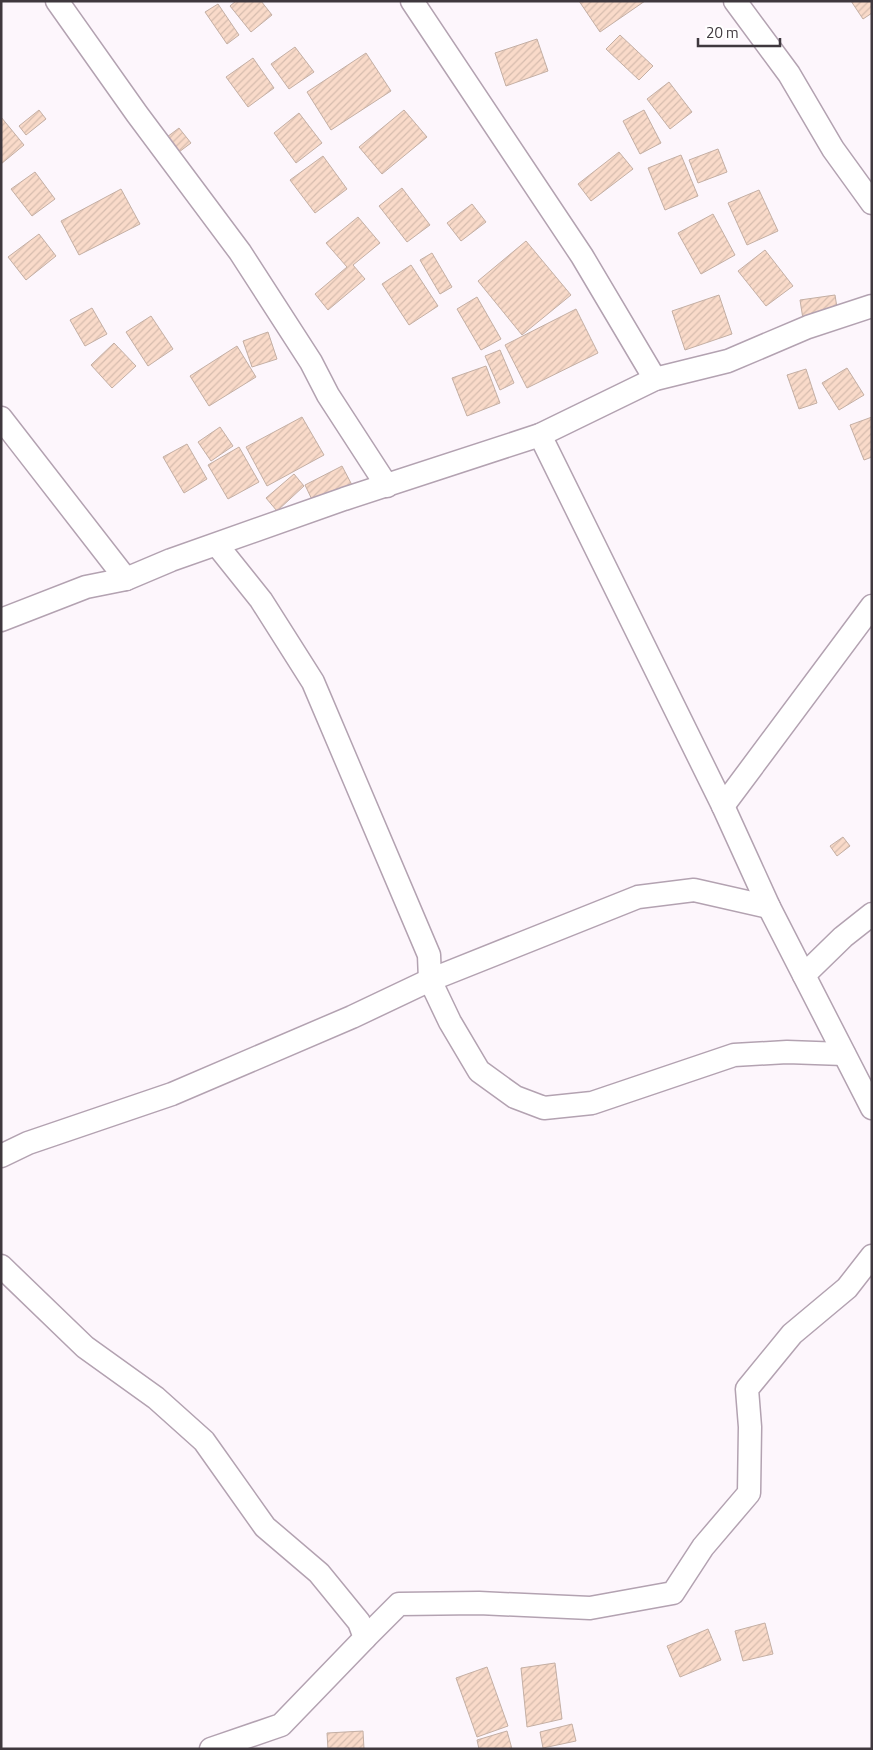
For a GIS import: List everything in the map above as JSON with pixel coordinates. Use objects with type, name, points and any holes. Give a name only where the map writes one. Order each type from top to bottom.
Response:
[{"type":"street","points":[[57,1],[137,114],[240,252],[311,362],[328,395],[387,486]]},
{"type":"street","points":[[412,1],[582,256],[655,379]]},
{"type":"street","points":[[735,1],[790,74],[833,149],[872,203]]},
{"type":"street","points":[[1,620],[86,587],[126,579],[171,560],[344,499],[540,435],[655,379],[728,361],[808,327],[872,306]]},
{"type":"street","points":[[1,418],[126,579]]},
{"type":"street","points":[[540,435],[723,806],[769,907],[872,1108]]},
{"type":"street","points":[[217,545],[261,600],[313,682],[429,955],[430,980],[450,1022],[479,1072],[515,1097],[544,1108],[592,1103],[734,1055],[787,1052],[844,1054]]},
{"type":"street","points":[[723,806],[872,606]]},
{"type":"street","points":[[1,1156],[28,1143],[172,1094],[352,1017],[430,980],[638,897],[694,890],[769,907]]},
{"type":"street","points":[[804,975],[843,937],[872,914]]},
{"type":"street","points":[[211,1749],[281,1725],[399,1604],[479,1604],[590,1608],[673,1593],[703,1547],[749,1493],[750,1427],[747,1389],[792,1334],[847,1288],[872,1256]]},
{"type":"street","points":[[1,1266],[85,1347],[156,1398],[204,1442],[265,1528],[320,1574],[359,1622],[365,1638]]},
{"type":"building","points":[[236,1],[261,1],[272,15],[251,32],[230,6]]},
{"type":"building","points":[[579,1],[645,1],[600,32]]},
{"type":"building","points":[[851,1],[872,1],[872,13],[863,19]]},
{"type":"building","points":[[218,4],[239,35],[227,44],[205,12]]},
{"type":"building","points":[[620,35],[653,66],[639,80],[606,49]]},
{"type":"building","points":[[537,39],[548,71],[506,86],[495,53]]},
{"type":"building","points":[[295,47],[314,72],[289,89],[271,64]]},
{"type":"building","points":[[366,53],[391,91],[331,130],[307,92]]},
{"type":"building","points":[[253,58],[274,88],[248,107],[226,77]]},
{"type":"building","points":[[669,82],[692,112],[670,129],[647,99]]},
{"type":"building","points":[[39,110],[46,119],[26,135],[19,126]]},
{"type":"building","points":[[404,110],[427,137],[382,174],[359,147]]},
{"type":"building","points":[[644,110],[661,143],[640,154],[623,121]]},
{"type":"building","points":[[299,113],[322,143],[296,163],[274,133]]},
{"type":"building","points":[[1,117],[24,145],[1,164]]},
{"type":"building","points":[[179,128],[191,143],[179,152],[167,137]]},
{"type":"building","points":[[718,149],[727,172],[698,183],[689,160]]},
{"type":"building","points":[[619,152],[633,169],[591,201],[578,184]]},
{"type":"building","points":[[681,155],[698,196],[665,210],[648,168]]},
{"type":"building","points":[[323,156],[347,189],[315,213],[290,180]]},
{"type":"building","points":[[35,172],[55,199],[32,216],[11,189]]},
{"type":"building","points":[[402,188],[430,225],[407,242],[379,206]]},
{"type":"building","points":[[121,189],[140,224],[79,255],[61,221]]},
{"type":"building","points":[[759,190],[778,231],[747,245],[728,203]]},
{"type":"building","points":[[472,204],[486,222],[461,241],[447,223]]},
{"type":"building","points":[[713,214],[735,255],[701,274],[678,233]]},
{"type":"building","points":[[358,217],[380,243],[353,265],[365,279],[328,310],[315,294],[347,267],[326,243]]},
{"type":"building","points":[[39,234],[56,256],[26,280],[8,257]]},
{"type":"building","points":[[526,241],[571,295],[522,335],[478,281]]},
{"type":"building","points":[[765,250],[793,286],[766,306],[738,271]]},
{"type":"building","points":[[432,253],[452,287],[440,294],[420,260]]},
{"type":"building","points":[[411,265],[438,306],[409,325],[382,284]]},
{"type":"building","points":[[719,295],[732,334],[685,350],[672,311]]},
{"type":"building","points":[[835,295],[838,314],[803,319],[800,300]]},
{"type":"building","points":[[477,297],[501,339],[481,350],[457,309]]},
{"type":"building","points":[[92,308],[107,334],[85,346],[70,320]]},
{"type":"building","points":[[576,309],[598,353],[527,388],[505,345]]},
{"type":"building","points":[[151,316],[173,349],[148,366],[126,332]]},
{"type":"building","points":[[268,332],[277,359],[252,367],[243,341]]},
{"type":"building","points":[[114,343],[136,366],[112,388],[91,365]]},
{"type":"building","points":[[237,346],[256,377],[209,406],[190,376]]},
{"type":"building","points":[[500,350],[514,383],[500,390],[485,356]]},
{"type":"building","points":[[486,366],[500,403],[467,416],[452,378]]},
{"type":"building","points":[[847,368],[864,395],[839,410],[822,383]]},
{"type":"building","points":[[806,369],[817,403],[799,409],[787,375]]},
{"type":"building","points":[[302,417],[324,455],[267,486],[246,447]]},
{"type":"building","points":[[872,417],[872,457],[864,460],[850,425]]},
{"type":"building","points":[[220,427],[233,446],[211,461],[198,442]]},
{"type":"building","points":[[187,444],[207,479],[184,493],[163,457]]},
{"type":"building","points":[[239,447],[259,482],[228,499],[208,465]]},
{"type":"building","points":[[342,466],[353,487],[315,506],[305,485]]},
{"type":"building","points":[[294,474],[304,486],[277,511],[266,498]]},
{"type":"building","points":[[843,837],[850,846],[837,856],[830,846]]},
{"type":"building","points":[[765,1623],[773,1654],[743,1661],[735,1631]]},
{"type":"building","points":[[708,1629],[721,1660],[680,1677],[667,1646]]},
{"type":"building","points":[[555,1663],[562,1719],[527,1727],[521,1668]]},
{"type":"building","points":[[487,1667],[508,1726],[477,1737],[456,1678]]},
{"type":"building","points":[[572,1724],[576,1741],[543,1748],[540,1732]]},
{"type":"building","points":[[363,1731],[364,1749],[328,1749],[327,1733]]},
{"type":"building","points":[[507,1731],[512,1749],[479,1749],[477,1740]]}]
